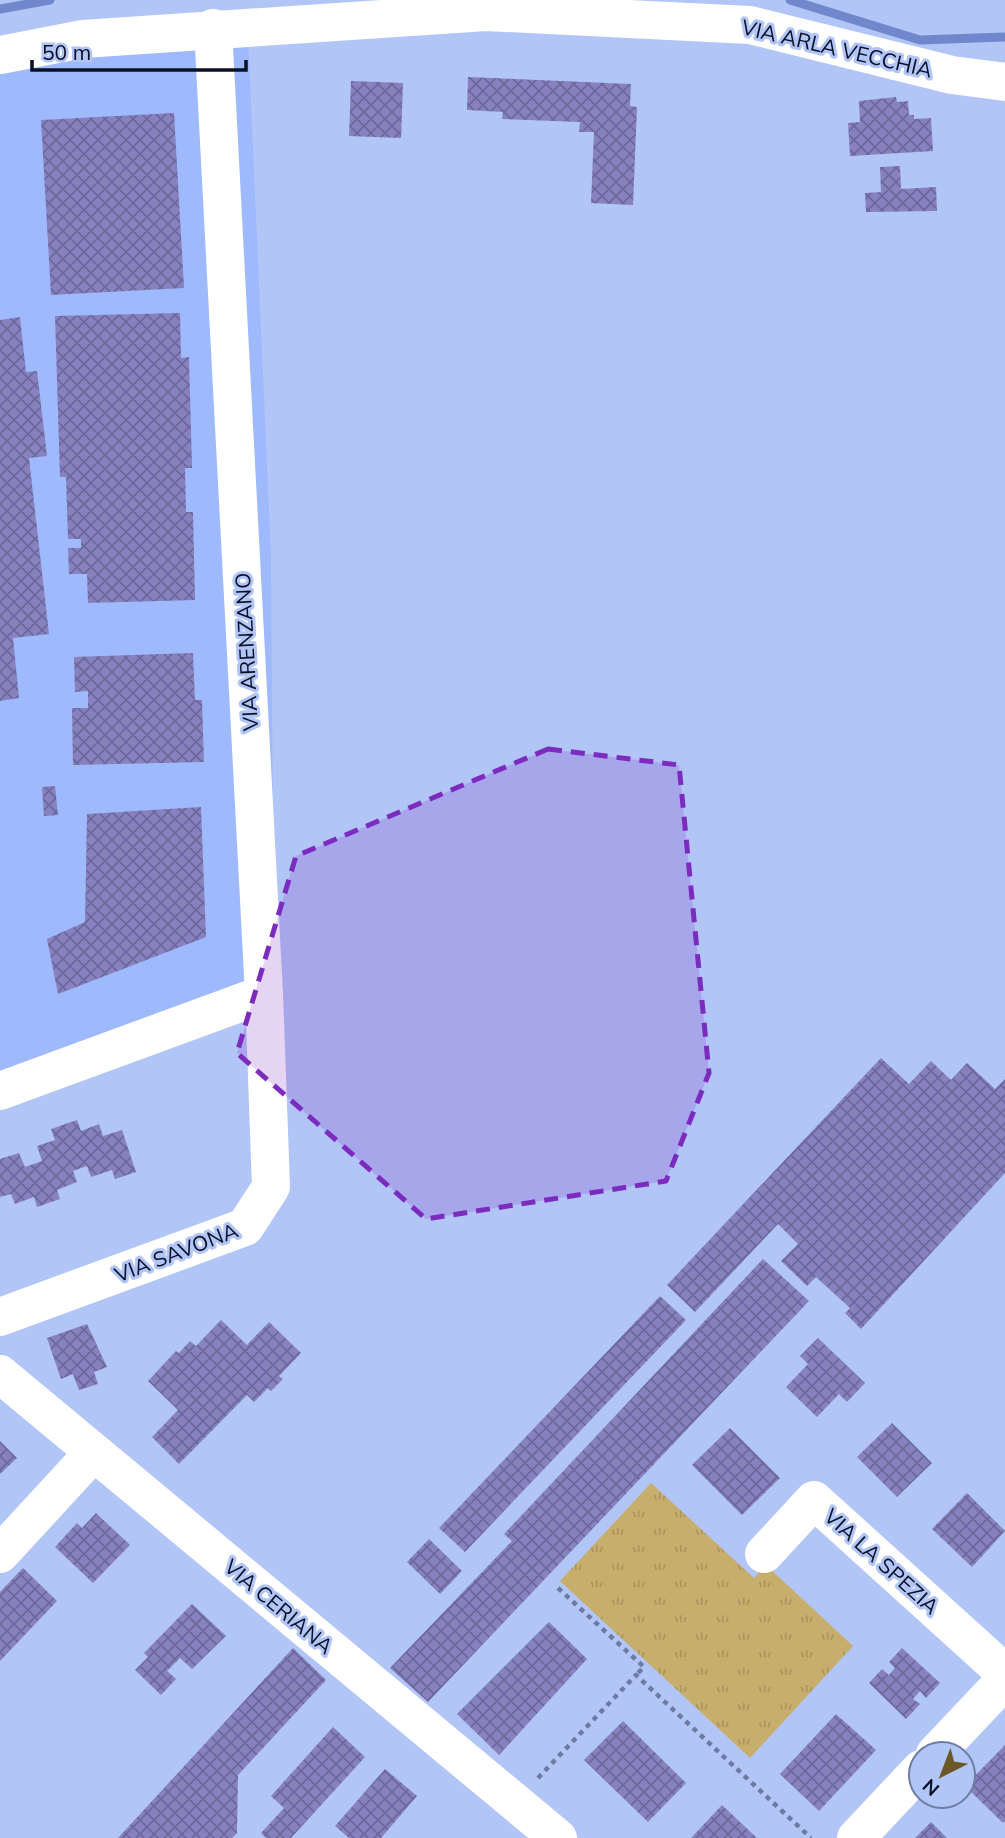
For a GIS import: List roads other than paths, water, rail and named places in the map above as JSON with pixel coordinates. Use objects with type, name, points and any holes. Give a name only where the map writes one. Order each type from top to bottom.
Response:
[{"type":"street","name":"VIA ARLA VECCHIA","points":[[0,55],[83,38],[487,6],[750,25],[952,75],[1005,82]]},
{"type":"street","name":"VIA ARENZANO","points":[[213,29],[264,994]]},
{"type":"street","points":[[0,1091],[264,994]]},
{"type":"street","name":"VIA SAVONA","points":[[0,1317],[245,1227],[271,1187],[264,994]]},
{"type":"street","name":"VIA CERIANA","points":[[0,1374],[558,1838]]},
{"type":"street","points":[[0,1553],[93,1453]]},
{"type":"street","name":"VIA LA SPEZIA","points":[[764,1554],[814,1500],[1005,1672]]},
{"type":"street","points":[[948,1740],[1005,1679]]},
{"type":"street","points":[[856,1838],[907,1784]]},
{"type":"waterway","points":[[0,9],[50,0]]},
{"type":"waterway","points":[[790,0],[920,40],[1005,37]]}]
